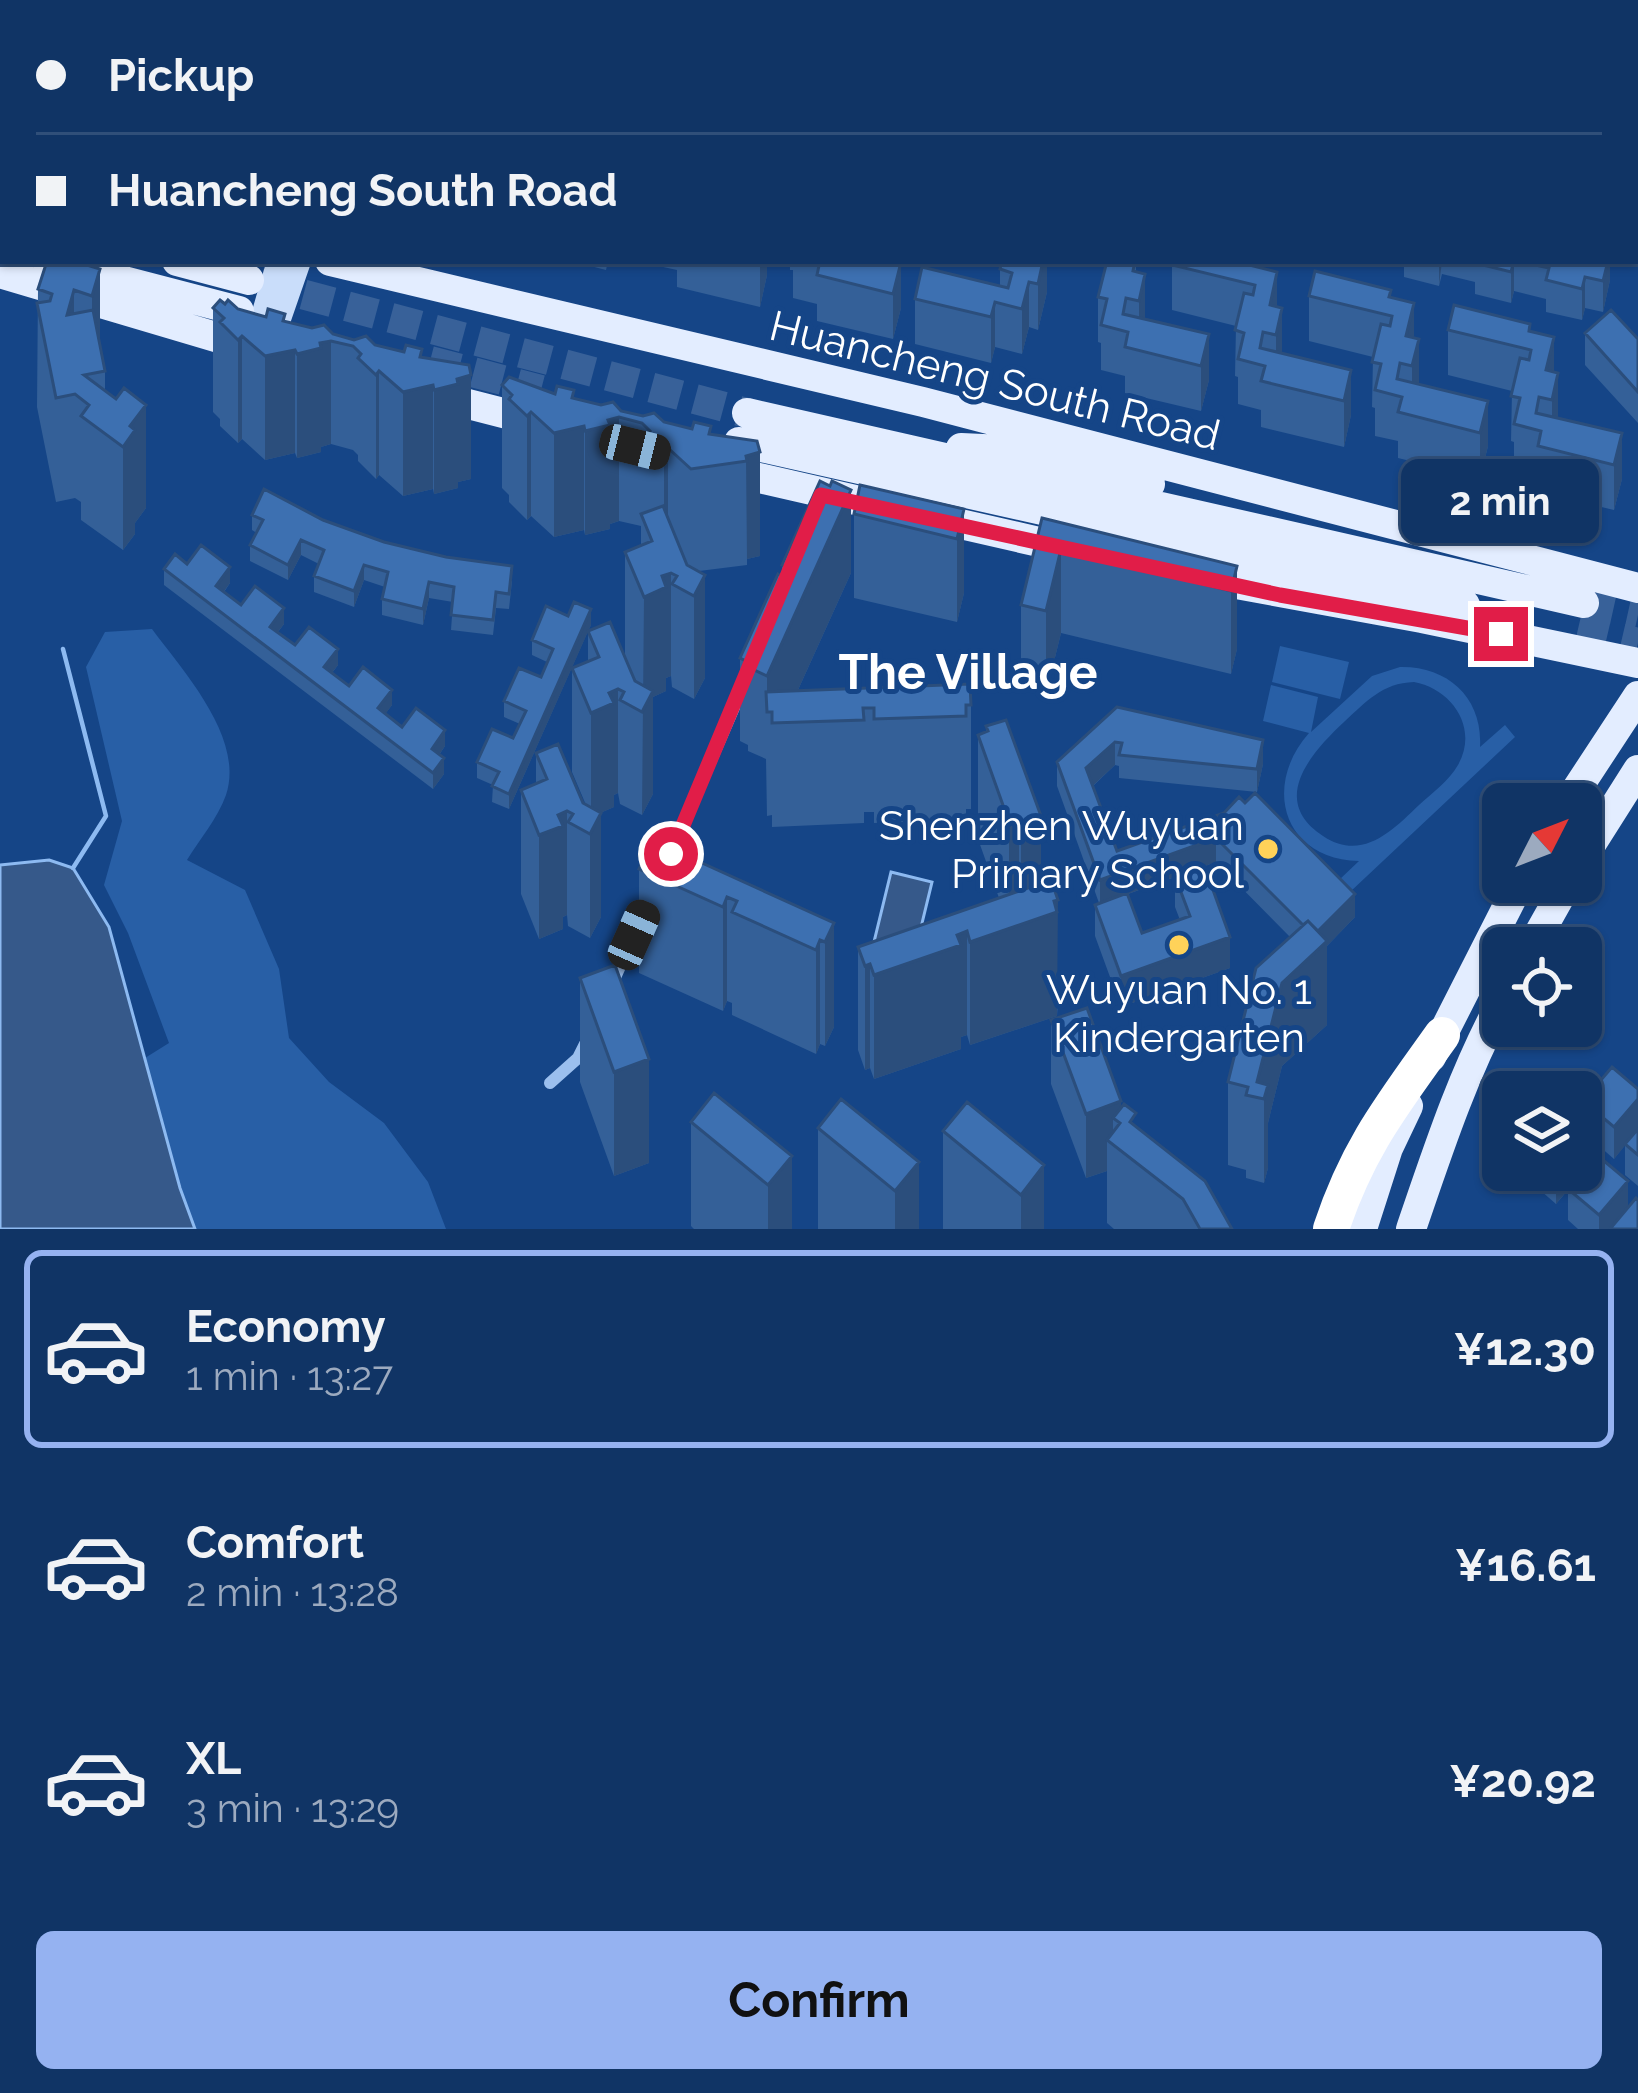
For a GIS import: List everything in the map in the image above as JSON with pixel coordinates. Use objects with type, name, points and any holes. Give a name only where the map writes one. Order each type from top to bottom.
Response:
[{"type":"highway","points":[[1331,1229],[1348,1176],[1372,1132],[1442,1035]]},
{"type":"main road","points":[[58,264],[239,311]]},
{"type":"main road","points":[[188,264],[249,280]]},
{"type":"main road","name":"Huancheng South Road","points":[[343,264],[923,402],[1638,588]]},
{"type":"main road","points":[[0,273],[276,355]]},
{"type":"main road","points":[[404,388],[566,429]]},
{"type":"main road","name":"Huancheng South Road","points":[[743,428],[869,442],[1581,616],[944,489],[743,428]]},
{"type":"main road","points":[[869,442],[1004,450],[1307,521],[1444,538]]},
{"type":"main road","points":[[705,465],[818,502],[1096,555]]},
{"type":"main road","points":[[944,489],[1280,595]]},
{"type":"main road","points":[[1165,570],[1638,663]]},
{"type":"main road","points":[[1581,783],[1638,696]]},
{"type":"main road","points":[[1602,827],[1638,770]]},
{"type":"main road","points":[[1362,1229],[1388,1148],[1509,903]]},
{"type":"main road","points":[[1411,1229],[1482,1041]]},
{"type":"street","points":[[276,355],[260,326],[277,264]]},
{"type":"street","points":[[276,355],[277,331],[298,264]]},
{"type":"street","points":[[662,874],[753,662]]},
{"type":"street","points":[[606,997],[652,895]]},
{"type":"street","points":[[550,1083],[578,1058],[588,1037]]},
{"type":"shaded area","points":[[152,629],[208,706],[227,751],[226,795],[187,860],[245,890],[279,969],[289,1038],[329,1082],[384,1123],[428,1182],[446,1229],[195,1229],[145,1058],[169,1043],[128,933],[104,885],[122,821],[86,667],[105,632]]},
{"type":"shaded area","points":[[1280,646],[1349,662],[1340,699],[1272,682]]},
{"type":"shaded area","points":[[1400,667],[1433,672],[1469,700],[1476,714],[1480,747],[1505,725],[1515,737],[1350,892],[1339,880],[1359,861],[1313,848],[1297,834],[1288,816],[1286,775],[1309,733],[1263,721],[1271,685],[1318,697],[1311,732],[1372,676]],"holes":[[[1403,683],[1428,686],[1450,702],[1463,724],[1464,751],[1454,771],[1376,840],[1351,846],[1323,836],[1299,807],[1297,792],[1309,762],[1375,695]]]},
{"type":"shaded area","points":[[49,860],[73,868],[109,927],[195,1229],[0,1229],[0,865]]},
{"type":"shaded area","points":[[891,872],[932,882],[906,989],[865,979]]},
{"type":"building","points":[[46,264],[100,269],[92,296],[74,290],[67,315],[93,310],[105,371],[84,375],[116,399],[124,388],[146,405],[130,426],[135,430],[123,447],[81,416],[89,405],[75,394],[56,398],[37,303],[50,301],[52,294],[38,289]]},
{"type":"building","points":[[819,264],[900,264],[893,294],[817,275]]},
{"type":"building","points":[[1001,264],[1042,264],[1038,284],[1029,282],[1022,309],[995,302],[991,317],[915,299],[922,267],[1008,288],[1012,273],[1000,269]]},
{"type":"building","points":[[1106,264],[1134,264],[1133,271],[1145,274],[1139,301],[1126,298],[1123,314],[1209,334],[1201,366],[1125,347],[1128,332],[1101,325],[1107,299],[1098,297]]},
{"type":"building","points":[[1253,264],[1277,272],[1270,305],[1282,308],[1276,335],[1263,332],[1260,348],[1351,370],[1344,401],[1261,381],[1265,366],[1238,359],[1244,333],[1235,330],[1244,293],[1253,295],[1255,285],[1172,265]]},
{"type":"building","points":[[1479,264],[1513,264],[1511,272]]},
{"type":"building","points":[[1531,264],[1607,264],[1603,281],[1585,277],[1582,289],[1546,280],[1549,268]]},
{"type":"building","points":[[1315,271],[1391,290],[1389,297],[1414,303],[1406,336],[1419,339],[1412,366],[1400,363],[1397,379],[1488,401],[1480,433],[1398,412],[1402,397],[1375,390],[1381,364],[1372,362],[1381,324],[1390,326],[1392,316],[1309,296]]},
{"type":"building","points":[[220,300],[266,317],[268,309],[285,314],[283,321],[312,328],[324,325],[333,334],[354,340],[366,336],[375,345],[404,352],[406,345],[422,349],[420,357],[469,365],[471,375],[434,390],[433,385],[403,392],[379,371],[376,375],[353,346],[331,341],[297,354],[295,350],[265,356],[220,322],[224,318],[213,308]]},
{"type":"building","points":[[1454,305],[1530,324],[1529,331],[1554,337],[1546,370],[1558,373],[1552,400],[1539,397],[1536,413],[1622,433],[1614,465],[1538,446],[1541,431],[1514,424],[1520,398],[1511,396],[1520,358],[1529,360],[1531,350],[1448,330]]},
{"type":"building","points":[[1611,310],[1638,339],[1638,392],[1585,333]]},
{"type":"building","points":[[509,377],[555,394],[557,386],[574,390],[572,398],[601,405],[613,402],[621,411],[643,416],[654,413],[664,422],[692,429],[694,422],[711,426],[709,434],[757,441],[760,452],[746,456],[747,461],[691,469],[668,448],[664,452],[646,435],[650,431],[642,423],[619,417],[608,420],[610,425],[554,433],[509,399],[512,395],[502,385]]},
{"type":"building","points":[[820,481],[851,490],[767,676],[740,658],[778,574],[788,579],[792,570],[782,565]]},
{"type":"building","points":[[860,485],[964,509],[957,539],[854,514]]},
{"type":"building","points":[[264,489],[323,520],[384,542],[512,566],[509,594],[496,592],[493,620],[451,615],[454,587],[429,582],[423,609],[382,599],[388,572],[364,565],[354,591],[314,576],[324,550],[301,540],[288,565],[250,545],[263,520],[252,515]]},
{"type":"building","points":[[663,506],[687,565],[705,575],[694,596],[672,584],[677,576],[671,573],[662,576],[666,587],[644,597],[625,552],[652,541],[641,514]]},
{"type":"building","points":[[1042,518],[1237,566],[1231,591],[1061,549],[1046,611],[1021,605]]},
{"type":"building","points":[[201,545],[230,567],[216,586],[241,605],[255,586],[284,608],[270,627],[295,645],[309,627],[338,649],[324,667],[349,686],[363,667],[392,690],[378,708],[402,727],[416,708],[445,730],[432,749],[444,758],[433,773],[164,569],[175,554],[187,564]]},
{"type":"building","points":[[574,602],[591,609],[509,794],[492,786],[499,772],[477,762],[492,729],[513,738],[526,711],[504,701],[519,668],[541,677],[553,649],[532,640],[546,606],[568,616]]},
{"type":"building","points":[[610,622],[635,681],[653,691],[642,712],[620,700],[624,692],[618,689],[609,693],[614,703],[591,713],[572,668],[599,657],[588,631]]},
{"type":"building","points":[[970,684],[966,716],[874,719],[874,708],[863,708],[864,720],[772,723],[772,712],[767,712],[766,692]]},
{"type":"building","points":[[1117,707],[1263,740],[1257,769],[1119,755],[1122,743],[1115,742],[1086,768],[1117,851],[1224,813],[1239,797],[1245,803],[1255,793],[1355,894],[1318,931],[1308,921],[1303,925],[1216,838],[1100,880],[1057,762]]},
{"type":"building","points":[[1006,720],[1041,816],[1021,823],[1019,818],[1009,822],[978,735],[988,731],[986,726]]},
{"type":"building","points":[[558,744],[583,803],[601,813],[590,834],[568,822],[573,814],[567,811],[558,815],[563,826],[539,835],[521,790],[547,779],[536,753]]},
{"type":"building","points":[[647,838],[834,923],[825,942],[820,940],[816,950],[732,912],[737,901],[727,897],[723,907],[639,869]]},
{"type":"building","points":[[1204,865],[1230,937],[1121,976],[1095,905],[1127,893],[1142,933],[1190,916],[1175,876]]},
{"type":"building","points":[[1051,880],[1057,912],[970,942],[967,931],[957,935],[961,945],[874,975],[870,964],[865,966],[858,947]]},
{"type":"building","points":[[1308,921],[1327,941],[1282,983],[1257,1082],[1268,1085],[1264,1099],[1246,1095],[1248,1087],[1228,1082],[1256,968]]},
{"type":"building","points":[[615,965],[649,1059],[614,1072],[580,978]]},
{"type":"building","points":[[1087,1008],[1121,1101],[1086,1114],[1051,1020]]},
{"type":"building","points":[[1612,1067],[1638,1089],[1638,1099],[1614,1127],[1602,1117],[1602,1079]]},
{"type":"building","points":[[714,1093],[792,1156],[768,1185],[691,1122]]},
{"type":"building","points":[[841,1099],[919,1162],[895,1191],[818,1128]]},
{"type":"building","points":[[967,1102],[1044,1165],[1021,1195],[943,1131]]},
{"type":"building","points":[[1124,1104],[1136,1113],[1130,1122],[1205,1181],[1232,1229],[1200,1229],[1183,1199],[1107,1140],[1120,1123],[1113,1118]]},
{"type":"building","points":[[1638,1129],[1638,1155],[1625,1144]]},
{"type":"building","points":[[1602,1159],[1628,1181],[1599,1215],[1570,1191],[1602,1191]]},
{"type":"building","points":[[1636,1198],[1638,1229],[1610,1229]]},
{"type":"waterway","points":[[63,649],[106,816],[73,868]]},
{"type":"tunnel","points":[[260,283],[747,413]]},
{"type":"tunnel","points":[[430,361],[541,390]]},
{"type":"tunnel","points":[[1584,603],[1638,615]]},
{"type":"tunnel","points":[[1578,629],[1638,643]]},
{"type":"place","name":"Shenzhen Wuyuan Primary School","points":[[1268,849]]},
{"type":"place","name":"Wuyuan No. 1 Kindergarten","points":[[1179,945]]},
{"type":"district","name":"The Village","points":[[968,672]]},
{"type":"route","points":[[671,854],[821,495],[1280,595],[1501,634]]}]
